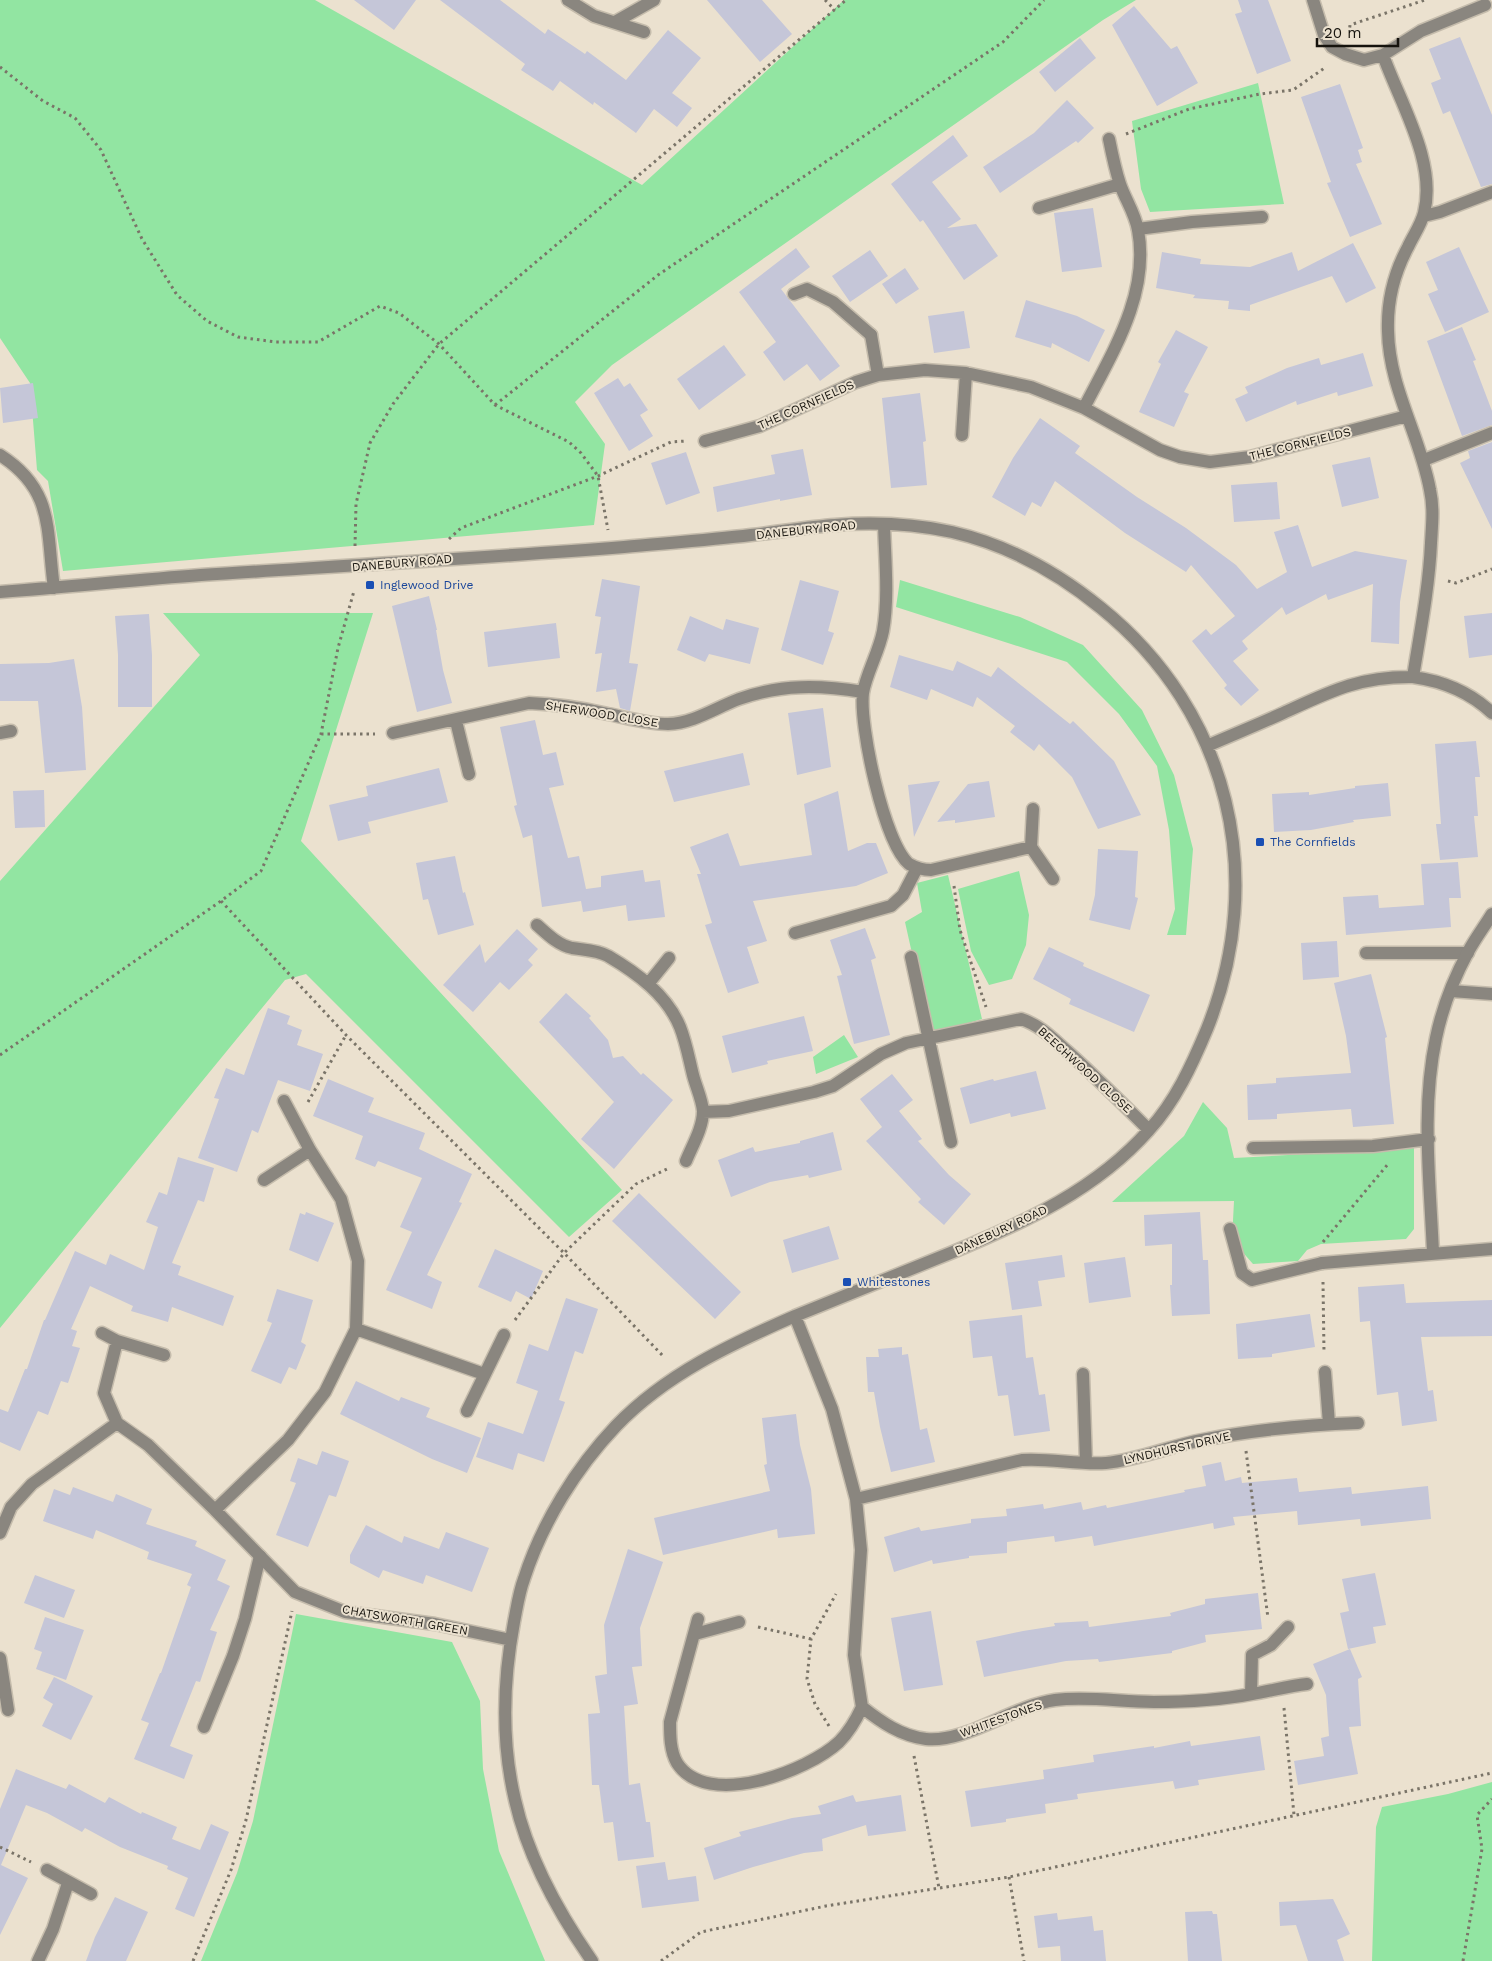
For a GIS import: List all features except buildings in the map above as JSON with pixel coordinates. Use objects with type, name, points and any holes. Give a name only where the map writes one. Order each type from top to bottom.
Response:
[{"type":"street","points":[[615,22],[654,0]]},
{"type":"street","points":[[1313,0],[1324,35],[1332,47],[1345,54],[1364,60],[1383,55],[1421,31],[1485,5]]},
{"type":"street","points":[[572,1],[594,16],[644,32]]},
{"type":"street","points":[[1383,55],[1423,161],[1427,182],[1424,216],[1397,272],[1388,318],[1392,368],[1407,416],[1424,460],[1431,493],[1433,515],[1429,576],[1413,677]]},
{"type":"street","points":[[1084,408],[1106,365],[1136,295],[1141,260],[1138,229],[1120,184],[1109,139]]},
{"type":"street","points":[[1039,208],[1120,184]]},
{"type":"street","points":[[1424,216],[1440,212],[1492,192]]},
{"type":"street","points":[[1138,229],[1192,222],[1262,217]]},
{"type":"street","points":[[794,294],[807,289],[832,302],[871,335],[878,375]]},
{"type":"street","name":"THE CORNFIELDS","points":[[704,441],[760,426],[856,382],[878,375],[925,370],[966,373],[1031,387],[1084,408],[1160,450],[1180,457],[1210,462],[1250,457],[1407,416]]},
{"type":"street","points":[[962,435],[966,373]]},
{"type":"street","points":[[1424,460],[1492,433]]},
{"type":"street","points":[[0,455],[16,465],[39,496],[46,517],[54,588]]},
{"type":"street","points":[[884,524],[886,587],[883,629],[879,649],[863,692],[864,725],[884,814],[898,849],[910,864],[917,868],[931,870],[1031,847]]},
{"type":"street","name":"DANEBURY ROAD","points":[[0,592],[123,581],[354,567],[626,546],[835,525],[884,524],[938,530],[1008,549],[1068,583],[1111,616],[1148,653],[1177,690],[1192,715],[1206,746],[1225,796],[1233,835],[1236,896],[1230,944],[1224,978],[1202,1041],[1180,1086],[1150,1130],[1111,1168],[1089,1185],[1029,1219],[795,1316],[692,1365],[647,1399],[617,1426],[571,1484],[554,1512],[523,1580],[511,1640],[504,1711],[510,1776],[515,1802],[537,1865],[573,1934],[592,1961]]},
{"type":"street","points":[[1206,746],[1313,699],[1361,681],[1381,678],[1413,677],[1433,680],[1463,692],[1491,709]]},
{"type":"street","name":"SHERWOOD CLOSE","points":[[393,733],[456,721],[502,708],[529,703],[578,708],[649,723],[681,723],[693,720],[744,698],[772,690],[808,686],[863,692]]},
{"type":"street","points":[[456,721],[469,774]]},
{"type":"street","points":[[1033,809],[1031,847],[1053,879]]},
{"type":"street","points":[[795,933],[890,906],[903,895],[917,868]]},
{"type":"street","points":[[1433,1253],[1427,1103],[1436,1036],[1451,992],[1468,953],[1492,914]]},
{"type":"street","points":[[537,925],[554,940],[570,948],[589,949],[606,955],[648,984],[673,1012],[700,1094],[703,1112],[700,1126],[686,1161]]},
{"type":"street","points":[[1366,953],[1468,953]]},
{"type":"street","points":[[648,984],[669,958]]},
{"type":"street","points":[[911,958],[951,1142]]},
{"type":"street","points":[[1451,992],[1492,994]]},
{"type":"street","name":"BEECHWOOD CLOSE","points":[[703,1112],[729,1112],[814,1092],[844,1080],[867,1062],[893,1048],[1021,1020],[1035,1025],[1088,1070],[1150,1130]]},
{"type":"street","points":[[216,1510],[288,1440],[325,1392],[356,1330],[358,1261],[341,1199],[310,1150],[284,1102]]},
{"type":"street","points":[[1253,1148],[1372,1146],[1429,1139]]},
{"type":"street","points":[[264,1180],[310,1150]]},
{"type":"street","points":[[1230,1229],[1242,1273],[1252,1280],[1322,1263],[1492,1249]]},
{"type":"street","points":[[698,1619],[670,1722],[670,1737],[673,1750],[677,1762],[686,1772],[706,1783],[718,1786],[782,1774],[826,1753],[849,1730],[862,1707],[854,1655],[861,1550],[856,1500],[832,1409],[795,1316]]},
{"type":"street","points":[[356,1330],[484,1374]]},
{"type":"street","points":[[102,1332],[117,1341],[164,1355]]},
{"type":"street","points":[[468,1411],[504,1335]]},
{"type":"street","points":[[0,1533],[11,1507],[32,1484],[117,1423],[104,1393],[117,1341]]},
{"type":"street","points":[[1324,1372],[1329,1424]]},
{"type":"street","points":[[1083,1374],[1086,1463]]},
{"type":"street","name":"CHATSWORTH GREEN","points":[[117,1423],[148,1445],[216,1510],[295,1592],[345,1612],[435,1624],[511,1640]]},
{"type":"street","name":"LYNDHURST DRIVE","points":[[856,1500],[1022,1460],[1039,1459],[1107,1463],[1126,1460],[1200,1440],[1244,1433],[1329,1424],[1358,1423]]},
{"type":"street","points":[[204,1727],[233,1656],[260,1556]]},
{"type":"street","points":[[695,1634],[739,1622]]},
{"type":"street","points":[[1251,1694],[1252,1655],[1272,1645],[1288,1627]]},
{"type":"street","points":[[0,1658],[8,1710]]},
{"type":"street","name":"WHITESTONES","points":[[862,1707],[881,1722],[910,1736],[941,1739],[959,1735],[1035,1704],[1056,1700],[1079,1698],[1153,1702],[1210,1699],[1308,1684]]},
{"type":"street","points":[[47,1870],[91,1894]]},
{"type":"street","points":[[38,1961],[53,1929],[68,1883]]},
{"type":"path","points":[[825,0],[835,10]]},
{"type":"path","points":[[354,549],[356,504],[370,443],[393,404],[439,344],[846,0]]},
{"type":"path","points":[[495,405],[658,275],[1004,42],[1044,0]]},
{"type":"path","points":[[1109,139],[1133,132],[1189,109],[1260,94],[1293,90],[1345,54],[1350,25],[1425,0]]},
{"type":"path","points":[[0,67],[43,101],[75,118],[101,150],[147,247],[177,294],[207,321],[238,337],[276,342],[318,342],[380,306],[399,313],[439,344],[495,405],[569,442],[581,454],[598,476],[609,534]]},
{"type":"path","points":[[444,544],[460,528],[598,476],[672,442],[704,441]]},
{"type":"path","points":[[1429,576],[1456,583],[1492,569]]},
{"type":"path","points":[[0,1055],[221,901],[261,870],[321,734],[338,648],[354,591]]},
{"type":"path","points":[[321,734],[393,733]]},
{"type":"path","points":[[952,865],[960,930],[993,1025]]},
{"type":"path","points":[[221,901],[346,1035],[564,1252],[664,1356]]},
{"type":"path","points":[[291,1114],[308,1102],[346,1035]]},
{"type":"path","points":[[504,1335],[564,1252],[636,1184],[686,1161]]},
{"type":"path","points":[[838,1590],[811,1639],[807,1679],[815,1704],[839,1742]]},
{"type":"path","points":[[193,1961],[231,1870],[246,1820],[295,1592]]},
{"type":"path","points":[[739,1622],[811,1639]]},
{"type":"path","points":[[910,1736],[939,1888]]},
{"type":"path","points":[[661,1961],[702,1932],[826,1906],[1009,1876],[1492,1773]]},
{"type":"path","points":[[1463,1961],[1482,1849],[1477,1815],[1492,1799]]},
{"type":"path","points":[[0,1847],[47,1870]]},
{"type":"path","points":[[1009,1876],[1024,1961]]},
{"type":"green space","points":[[0,0],[315,0],[642,185],[844,0],[1136,0],[1103,20],[612,365],[575,402],[605,444],[594,525],[63,571],[48,481],[37,470],[30,383],[0,338]]},
{"type":"green space","points":[[1258,83],[1284,204],[1150,212],[1141,189],[1132,121]]},
{"type":"green space","points":[[900,580],[1020,617],[1083,645],[1142,710],[1174,775],[1193,849],[1186,935],[1167,935],[1175,909],[1169,830],[1157,766],[1119,714],[1067,662],[896,607]]},
{"type":"green space","points":[[163,613],[373,613],[301,841],[622,1190],[569,1237],[306,974],[285,980],[0,1328],[0,881],[200,655]]},
{"type":"green space","points":[[1019,871],[1029,915],[1026,945],[1012,979],[989,985],[971,951],[958,889]]},
{"type":"green space","points":[[948,875],[982,1019],[930,1034],[905,922],[922,912],[917,883]]},
{"type":"green space","points":[[844,1035],[858,1057],[816,1074],[813,1057]]},
{"type":"green space","points":[[1203,1102],[1227,1128],[1234,1158],[1414,1148],[1414,1229],[1406,1239],[1321,1244],[1307,1250],[1298,1261],[1253,1264],[1232,1240],[1234,1201],[1112,1202],[1184,1136]]},
{"type":"green space","points":[[296,1614],[452,1642],[480,1701],[483,1769],[499,1851],[545,1961],[201,1961],[237,1873],[253,1821]]},
{"type":"green space","points":[[1492,1782],[1492,1961],[1372,1961],[1376,1827],[1382,1807],[1448,1794]]},
{"type":"place","name":"Inglewood Drive","points":[[370,585]]},
{"type":"place","name":"The Cornfields","points":[[1260,842]]},
{"type":"place","name":"Whitestones","points":[[847,1282]]}]
